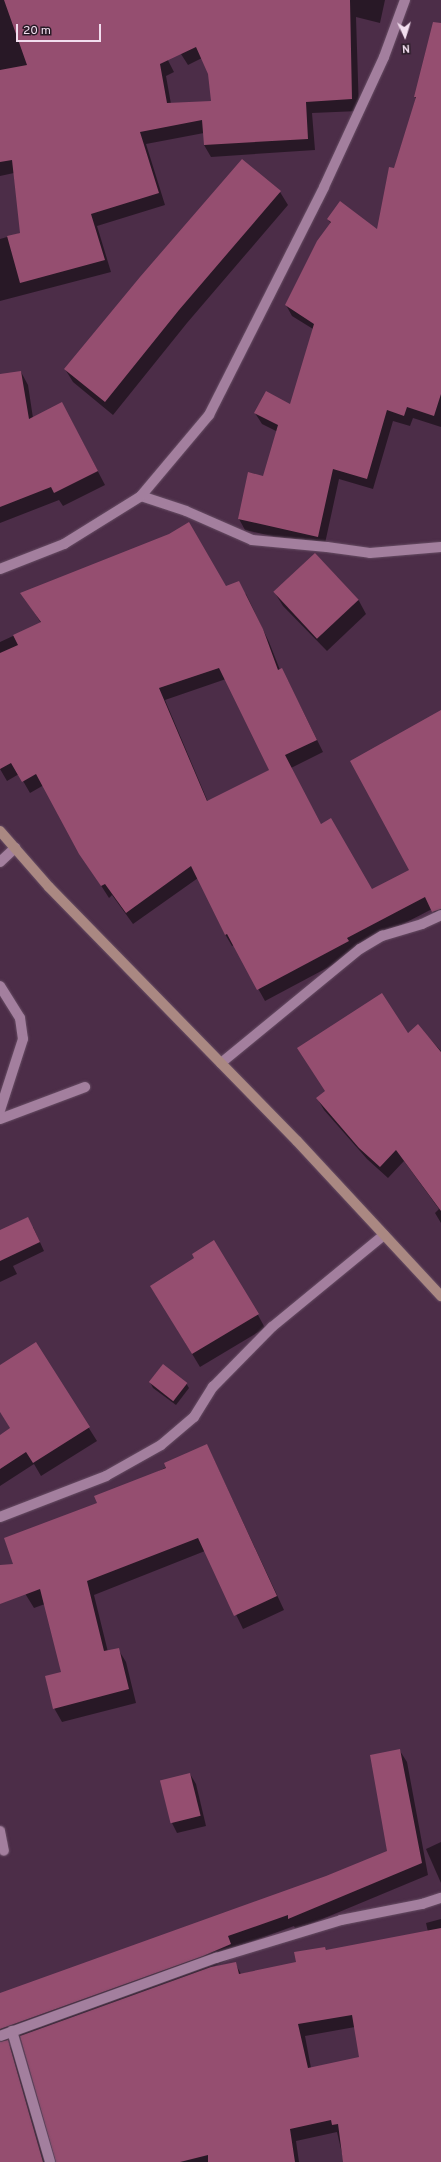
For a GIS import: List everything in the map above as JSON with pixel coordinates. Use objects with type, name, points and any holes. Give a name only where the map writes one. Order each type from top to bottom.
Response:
[{"type":"main road","points":[[0,831],[49,887],[221,1063],[441,1296]]},
{"type":"street","points":[[0,570],[64,544],[140,496],[209,415],[324,187],[384,57],[405,0]]},
{"type":"street","points":[[140,496],[186,511],[252,540],[327,546],[370,553],[441,548]]},
{"type":"street","points":[[0,862],[15,848]]},
{"type":"street","points":[[221,1063],[360,949],[382,936],[422,924],[441,915]]},
{"type":"street","points":[[0,986],[20,1018],[23,1039],[0,1110]]},
{"type":"street","points":[[0,1119],[85,1087]]},
{"type":"street","points":[[0,1517],[106,1476],[160,1445],[194,1417],[213,1387],[272,1327],[384,1235]]},
{"type":"street","points":[[0,1830],[4,1851]]},
{"type":"street","points":[[0,2036],[223,1956],[341,1920],[422,1904],[441,1898]]},
{"type":"street","points":[[12,2031],[50,2162]]},
{"type":"building","points":[[4,0],[350,0],[352,99],[306,102],[308,139],[204,145],[202,120],[140,132],[159,193],[91,214],[105,260],[20,283],[7,236],[20,233],[12,160],[0,162],[0,70],[27,65]],"holes":[[[196,47],[208,74],[211,101],[167,103],[160,64]]]},
{"type":"building","points":[[433,22],[441,23],[441,394],[434,416],[407,407],[404,416],[387,410],[367,479],[333,469],[318,537],[238,519],[248,472],[263,476],[278,425],[254,413],[266,391],[290,404],[314,324],[285,305],[317,241],[331,222],[327,219],[340,201],[377,229],[389,167],[394,168],[416,97],[414,97]]},
{"type":"building","points":[[242,159],[281,191],[179,310],[105,402],[64,369],[140,277]]},
{"type":"building","points":[[21,371],[29,419],[62,402],[98,471],[54,493],[51,487],[0,507],[0,374]]},
{"type":"building","points":[[189,522],[226,586],[239,581],[263,629],[278,670],[282,668],[317,740],[285,755],[321,824],[331,818],[372,889],[409,870],[350,761],[441,710],[441,909],[432,912],[425,897],[347,938],[349,941],[257,990],[227,934],[225,935],[191,866],[126,913],[105,884],[101,886],[79,854],[36,774],[22,782],[11,763],[0,769],[0,653],[18,645],[13,635],[41,622],[20,593],[169,534]],"holes":[[[219,668],[269,770],[207,801],[159,688]]]},
{"type":"building","points":[[315,553],[359,600],[317,639],[273,592]]},
{"type":"building","points":[[382,993],[408,1033],[418,1024],[441,1052],[441,1211],[396,1150],[380,1167],[359,1148],[316,1098],[325,1091],[297,1048]]},
{"type":"building","points":[[28,1217],[40,1242],[0,1261],[0,1230]]},
{"type":"building","points":[[214,1240],[259,1314],[192,1354],[150,1286],[194,1258],[192,1254]]},
{"type":"building","points":[[36,1342],[90,1427],[33,1463],[26,1452],[0,1469],[0,1435],[10,1428],[0,1412],[0,1365]]},
{"type":"building","points":[[163,1364],[187,1383],[173,1401],[149,1382]]},
{"type":"building","points":[[207,1444],[277,1596],[234,1616],[198,1538],[87,1581],[104,1651],[119,1648],[129,1689],[53,1709],[45,1676],[61,1672],[40,1589],[0,1604],[0,1565],[13,1564],[4,1538],[97,1503],[94,1496],[166,1468],[164,1463]]},
{"type":"building","points":[[400,1749],[422,1863],[288,1919],[288,1915],[228,1936],[231,1944],[203,1956],[0,2029],[0,1993],[326,1876],[387,1851],[370,1755]]},
{"type":"building","points":[[190,1773],[201,1816],[171,1823],[160,1780]]},
{"type":"building","points":[[441,1928],[441,2162],[343,2162],[338,2124],[332,2125],[331,2120],[290,2129],[295,2162],[208,2162],[208,2155],[180,2162],[56,2162],[20,2036],[211,1967],[236,1962],[239,1974],[296,1962],[294,1952],[325,1947],[326,1950]],"holes":[[[352,2015],[359,2057],[308,2068],[298,2024]]]},
{"type":"building","points":[[8,2040],[43,2162],[0,2162],[0,2042]]}]
